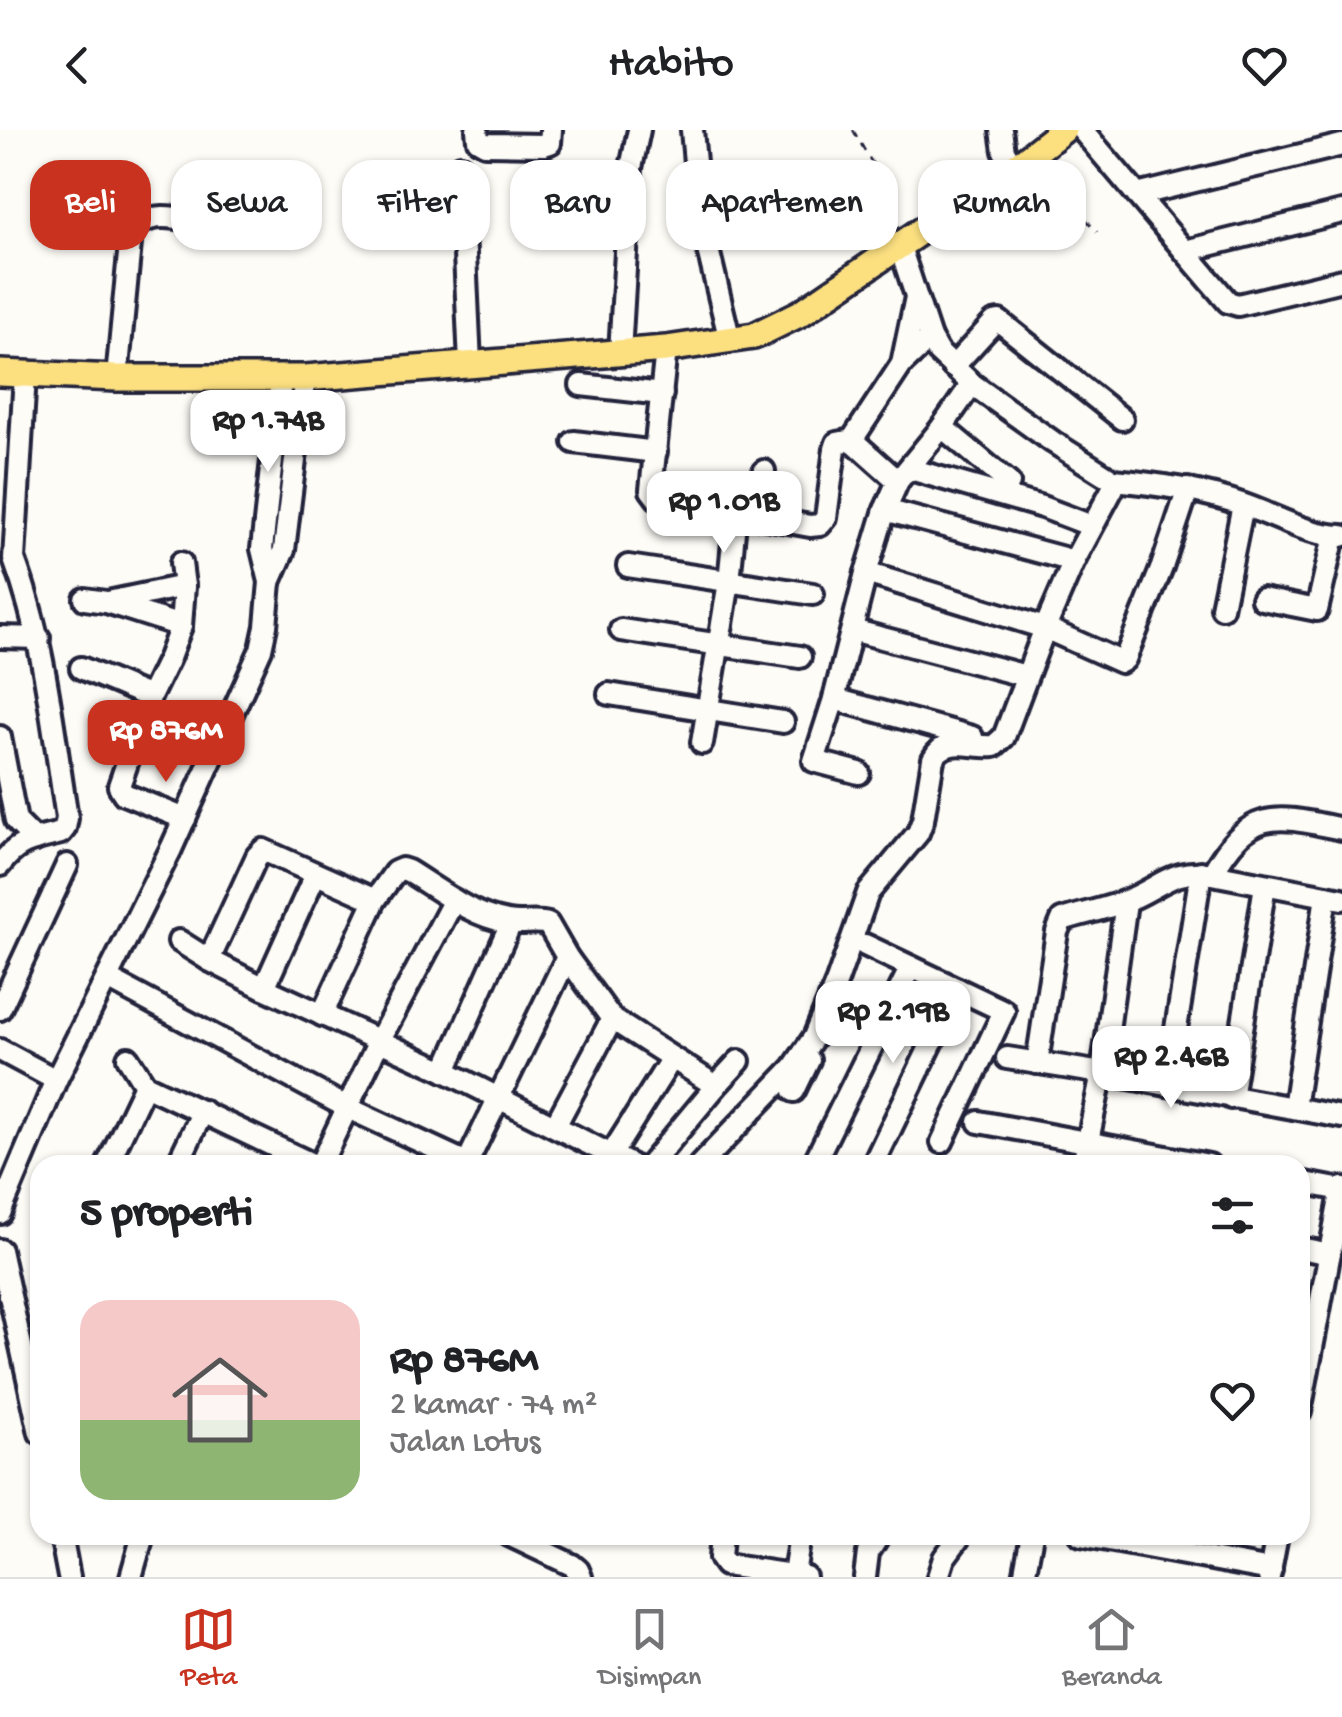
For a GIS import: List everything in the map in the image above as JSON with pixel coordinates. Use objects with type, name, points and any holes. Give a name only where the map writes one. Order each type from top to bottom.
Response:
[{"type":"main road","points":[[1024,160],[1063,130]]},
{"type":"main road","points":[[12,374],[288,388],[470,364],[730,341],[754,336],[790,320],[918,234]]},
{"type":"street","points":[[478,130],[478,140],[484,144],[544,145],[550,143],[550,130]]},
{"type":"street","points":[[620,353],[632,168],[639,130]]},
{"type":"street","points":[[692,130],[700,216],[730,341]]},
{"type":"street","points":[[1001,130],[1004,151],[1016,160]]},
{"type":"street","points":[[1082,130],[1228,302],[1238,305],[1342,280]]},
{"type":"street","points":[[1137,195],[1342,145]]},
{"type":"street","points":[[1185,251],[1342,212]]},
{"type":"street","points":[[117,378],[131,234],[141,221],[152,217],[171,219]]},
{"type":"street","points":[[900,247],[938,352],[972,384],[1053,442],[1113,480],[1188,489],[1338,536],[1317,610],[1262,599]]},
{"type":"street","points":[[465,250],[470,364]]},
{"type":"street","points":[[902,364],[917,292]]},
{"type":"street","points":[[953,367],[999,321],[1122,419]]},
{"type":"street","points":[[852,440],[902,364],[930,338]]},
{"type":"street","points":[[666,349],[652,490],[657,498],[810,526],[824,523],[835,449],[841,441],[852,440],[904,475],[1042,507],[1092,526]]},
{"type":"street","points":[[0,865],[10,852],[61,832],[67,818],[39,638],[11,576],[14,559],[7,533],[9,472],[23,404],[12,374]]},
{"type":"street","points":[[859,773],[814,762],[884,510],[904,475],[972,384]]},
{"type":"street","points":[[581,385],[662,394]]},
{"type":"street","points":[[0,1213],[56,1080],[171,849],[262,649],[270,582],[284,550],[301,407],[288,388]]},
{"type":"street","points":[[270,582],[262,549],[288,388]]},
{"type":"street","points":[[0,403],[23,404]]},
{"type":"street","points":[[942,427],[1009,483]]},
{"type":"street","points":[[574,442],[656,452]]},
{"type":"street","points":[[702,743],[728,582],[746,513],[764,471]]},
{"type":"street","points":[[711,1155],[786,1088],[858,942],[868,893],[920,827],[937,751],[946,745],[987,747],[1004,737],[1045,628],[1074,561],[1113,488],[1113,480]]},
{"type":"street","points":[[866,573],[1045,628],[1123,661],[1162,567],[1188,489]]},
{"type":"street","points":[[1222,608],[1243,505]]},
{"type":"street","points":[[884,510],[1074,561]]},
{"type":"street","points":[[181,563],[184,586],[180,626],[119,782],[121,792],[182,824]]},
{"type":"street","points":[[628,566],[813,594]]},
{"type":"street","points":[[180,626],[96,601],[184,586]]},
{"type":"street","points":[[621,630],[800,656]]},
{"type":"street","points":[[852,630],[1026,676]]},
{"type":"street","points":[[0,637],[39,638]]},
{"type":"street","points":[[81,668],[150,697]]},
{"type":"street","points":[[609,694],[783,722]]},
{"type":"street","points":[[834,699],[998,744]]},
{"type":"street","points":[[0,737],[8,817],[35,840]]},
{"type":"street","points":[[108,740],[131,750]]},
{"type":"street","points":[[1167,1085],[1207,873],[1232,844],[1260,822],[1291,818],[1342,829]]},
{"type":"street","points":[[210,960],[260,852],[267,851],[375,900]]},
{"type":"street","points":[[0,1009],[68,865]]},
{"type":"street","points":[[322,1015],[375,900],[395,872],[408,871],[479,914],[512,923],[548,924],[612,1019],[716,1086]]},
{"type":"street","points":[[1036,1063],[1062,920],[1126,902],[1178,875],[1191,871],[1207,873],[1334,897],[1294,1108]]},
{"type":"street","points":[[264,988],[315,875]]},
{"type":"street","points":[[1231,1098],[1265,884]]},
{"type":"street","points":[[322,1155],[454,900]]},
{"type":"street","points":[[1085,1155],[1102,1073],[1126,902]]},
{"type":"street","points":[[445,1071],[512,923]]},
{"type":"street","points":[[180,941],[264,988],[445,1071],[611,1155]]},
{"type":"street","points":[[858,942],[1004,1011],[942,1142]]},
{"type":"street","points":[[786,1088],[858,942]]},
{"type":"street","points":[[473,1155],[566,956]]},
{"type":"street","points":[[818,1155],[910,967]]},
{"type":"street","points":[[108,980],[348,1108],[450,1155]]},
{"type":"street","points":[[878,1155],[958,989]]},
{"type":"street","points":[[555,1126],[612,1019]]},
{"type":"street","points":[[0,1050],[56,1080]]},
{"type":"street","points":[[128,1058],[145,1085],[296,1155]]},
{"type":"street","points":[[624,1155],[672,1058]]},
{"type":"street","points":[[1008,1058],[1342,1117]]},
{"type":"street","points":[[658,1155],[740,1061]]},
{"type":"street","points":[[112,1155],[145,1085]]},
{"type":"street","points":[[181,1155],[204,1111]]},
{"type":"street","points":[[979,1122],[1157,1155]]},
{"type":"street","points":[[1310,1184],[1342,1189],[1330,1254],[1310,1310]]},
{"type":"street","points":[[0,1250],[30,1373]]},
{"type":"street","points":[[1310,1250],[1330,1254]]},
{"type":"street","points":[[63,1545],[70,1577]]},
{"type":"street","points":[[131,1577],[140,1545]]},
{"type":"street","points":[[529,1545],[572,1566],[580,1577]]},
{"type":"street","points":[[721,1545],[720,1558],[725,1566],[799,1576],[800,1545]]},
{"type":"street","points":[[865,1577],[868,1552],[873,1545]]},
{"type":"street","points":[[938,1577],[954,1545]]},
{"type":"street","points":[[1024,1577],[1030,1545]]},
{"type":"street","points":[[1131,1545],[1270,1573],[1275,1545]]},
{"type":"path","points":[[853,130],[880,177],[900,247]]},
{"type":"path","points":[[1086,220],[1096,232]]}]
